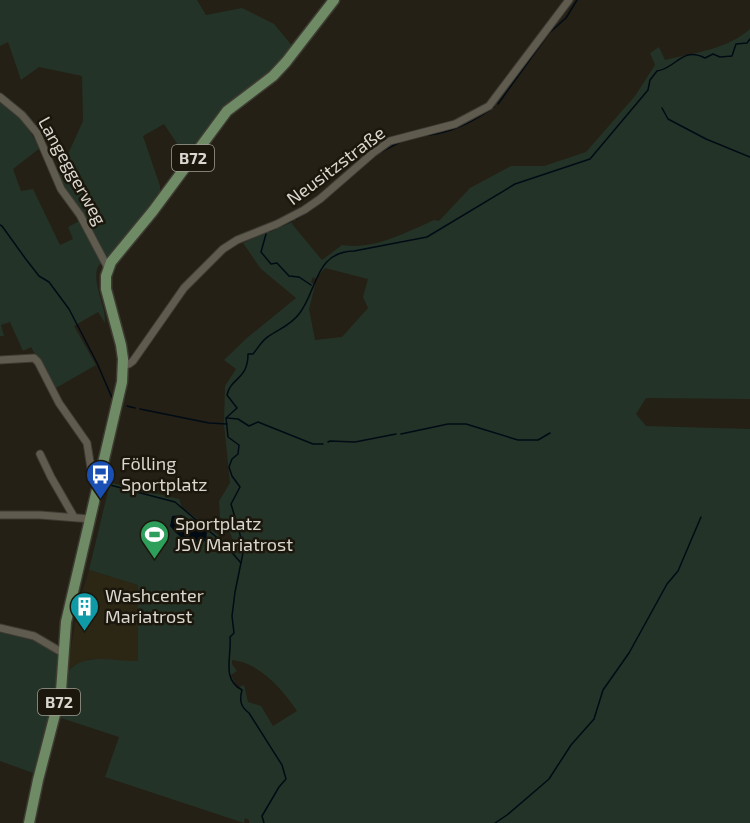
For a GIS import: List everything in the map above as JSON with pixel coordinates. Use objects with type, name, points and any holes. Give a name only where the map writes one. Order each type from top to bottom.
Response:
[{"type":"main road","name":"B72","points":[[29,823],[58,708],[66,622],[123,382],[124,365],[121,345],[106,289],[108,268],[118,252],[182,174],[227,111],[264,83],[286,62],[334,0]]},
{"type":"street","name":"Neusitzstraße","points":[[124,365],[133,362],[184,288],[223,249],[237,240],[304,210],[390,141],[455,124],[489,106],[569,0]]},
{"type":"street","name":"Langeggerweg","points":[[0,97],[22,115],[36,133],[61,189],[80,214],[108,268]]},
{"type":"street","points":[[0,360],[34,358],[38,363],[60,403],[87,443],[93,481],[99,486]]},
{"type":"street","points":[[40,454],[74,517]]},
{"type":"street","points":[[0,515],[40,514],[91,519]]},
{"type":"street","points":[[0,628],[34,636],[63,653]]},
{"type":"shaded area","points":[[182,515],[207,531],[206,541],[185,540],[174,531],[170,526],[172,516]]},
{"type":"shaded area","points":[[89,570],[138,585],[138,662],[91,659],[73,666],[67,672],[78,606]]},
{"type":"green space","points":[[0,0],[197,0],[206,15],[242,8],[274,24],[294,48],[273,70],[244,91],[188,160],[164,124],[143,136],[160,186],[160,196],[97,269],[96,276],[105,323],[98,312],[74,326],[96,365],[54,389],[31,347],[23,351],[10,322],[1,325],[4,336],[0,336],[0,102],[2,101],[23,120],[40,148],[13,169],[21,191],[33,189],[60,245],[73,239],[68,227],[85,218],[65,191],[58,176],[83,121],[82,76],[39,67],[21,80],[8,42],[0,46]]},
{"type":"green space","points":[[750,29],[750,399],[646,398],[636,414],[646,426],[750,429],[750,823],[249,823],[249,820],[245,818],[244,823],[105,777],[119,737],[61,718],[69,670],[76,664],[102,659],[138,661],[138,585],[89,570],[109,487],[108,482],[179,499],[182,507],[222,538],[234,554],[237,551],[228,527],[220,517],[219,501],[230,483],[224,424],[225,386],[236,369],[224,360],[296,298],[261,269],[243,243],[292,220],[292,224],[322,260],[342,245],[378,243],[434,220],[439,221],[470,188],[511,166],[544,166],[586,152],[635,96],[655,65],[650,53],[659,47],[665,60],[721,46]],"holes":[[[325,268],[368,279],[363,297],[368,308],[342,337],[315,340],[309,309],[315,285],[311,282],[313,277],[316,279]],[[232,660],[261,671],[285,694],[297,711],[273,726],[261,706],[248,702],[244,685],[237,688],[231,675],[237,671]]]},
{"type":"green space","points":[[0,624],[38,634],[57,648],[57,680],[54,697],[33,773],[0,761]]},
{"type":"waterway","points":[[498,104],[549,33],[566,18],[577,0]]},
{"type":"waterway","points":[[264,823],[262,816],[286,779],[282,765],[249,713],[242,706],[242,690],[232,680],[229,666],[230,637],[234,633],[232,616],[235,592],[244,548],[231,504],[240,487],[229,467],[232,459],[238,454],[239,445],[228,437],[226,418],[237,408],[227,395],[245,369],[248,354],[253,354],[262,342],[296,318],[324,265],[331,258],[341,253],[427,237],[515,184],[590,159],[648,90],[650,80],[657,71],[685,56],[697,55],[705,58],[713,54],[720,57],[732,56],[736,44],[747,43],[750,39]]},
{"type":"waterway","points":[[662,108],[668,119],[706,139],[750,157]]},
{"type":"waterway","points":[[429,135],[461,126],[490,110]]},
{"type":"waterway","points":[[328,197],[379,153],[400,142]]},
{"type":"waterway","points":[[296,219],[322,202]]},
{"type":"waterway","points":[[270,231],[292,221]]},
{"type":"waterway","points":[[0,225],[39,276],[49,282],[69,309],[113,400]]},
{"type":"waterway","points":[[266,234],[261,252],[271,264],[277,263],[289,276],[299,277],[311,285]]},
{"type":"waterway","points":[[127,406],[135,408]]},
{"type":"waterway","points":[[140,409],[209,423],[227,424]]},
{"type":"waterway","points":[[227,418],[238,419],[249,426],[258,422],[313,444],[323,444]]},
{"type":"waterway","points":[[401,434],[448,424],[466,424],[518,440],[538,440],[550,433]]},
{"type":"waterway","points":[[328,442],[355,442],[396,434]]},
{"type":"waterway","points":[[110,485],[175,502],[227,546]]},
{"type":"waterway","points":[[495,823],[549,779],[571,745],[594,719],[603,690],[629,653],[667,584],[678,571],[701,517]]},
{"type":"waterway","points":[[228,548],[241,563]]},
{"type":"place","name":"Fölling Sportplatz","points":[[100,500]]},
{"type":"place","name":"Sportplatz JSV Mariatrost","points":[[154,560]]},
{"type":"place","name":"Washcenter Mariatrost","points":[[84,632]]}]
